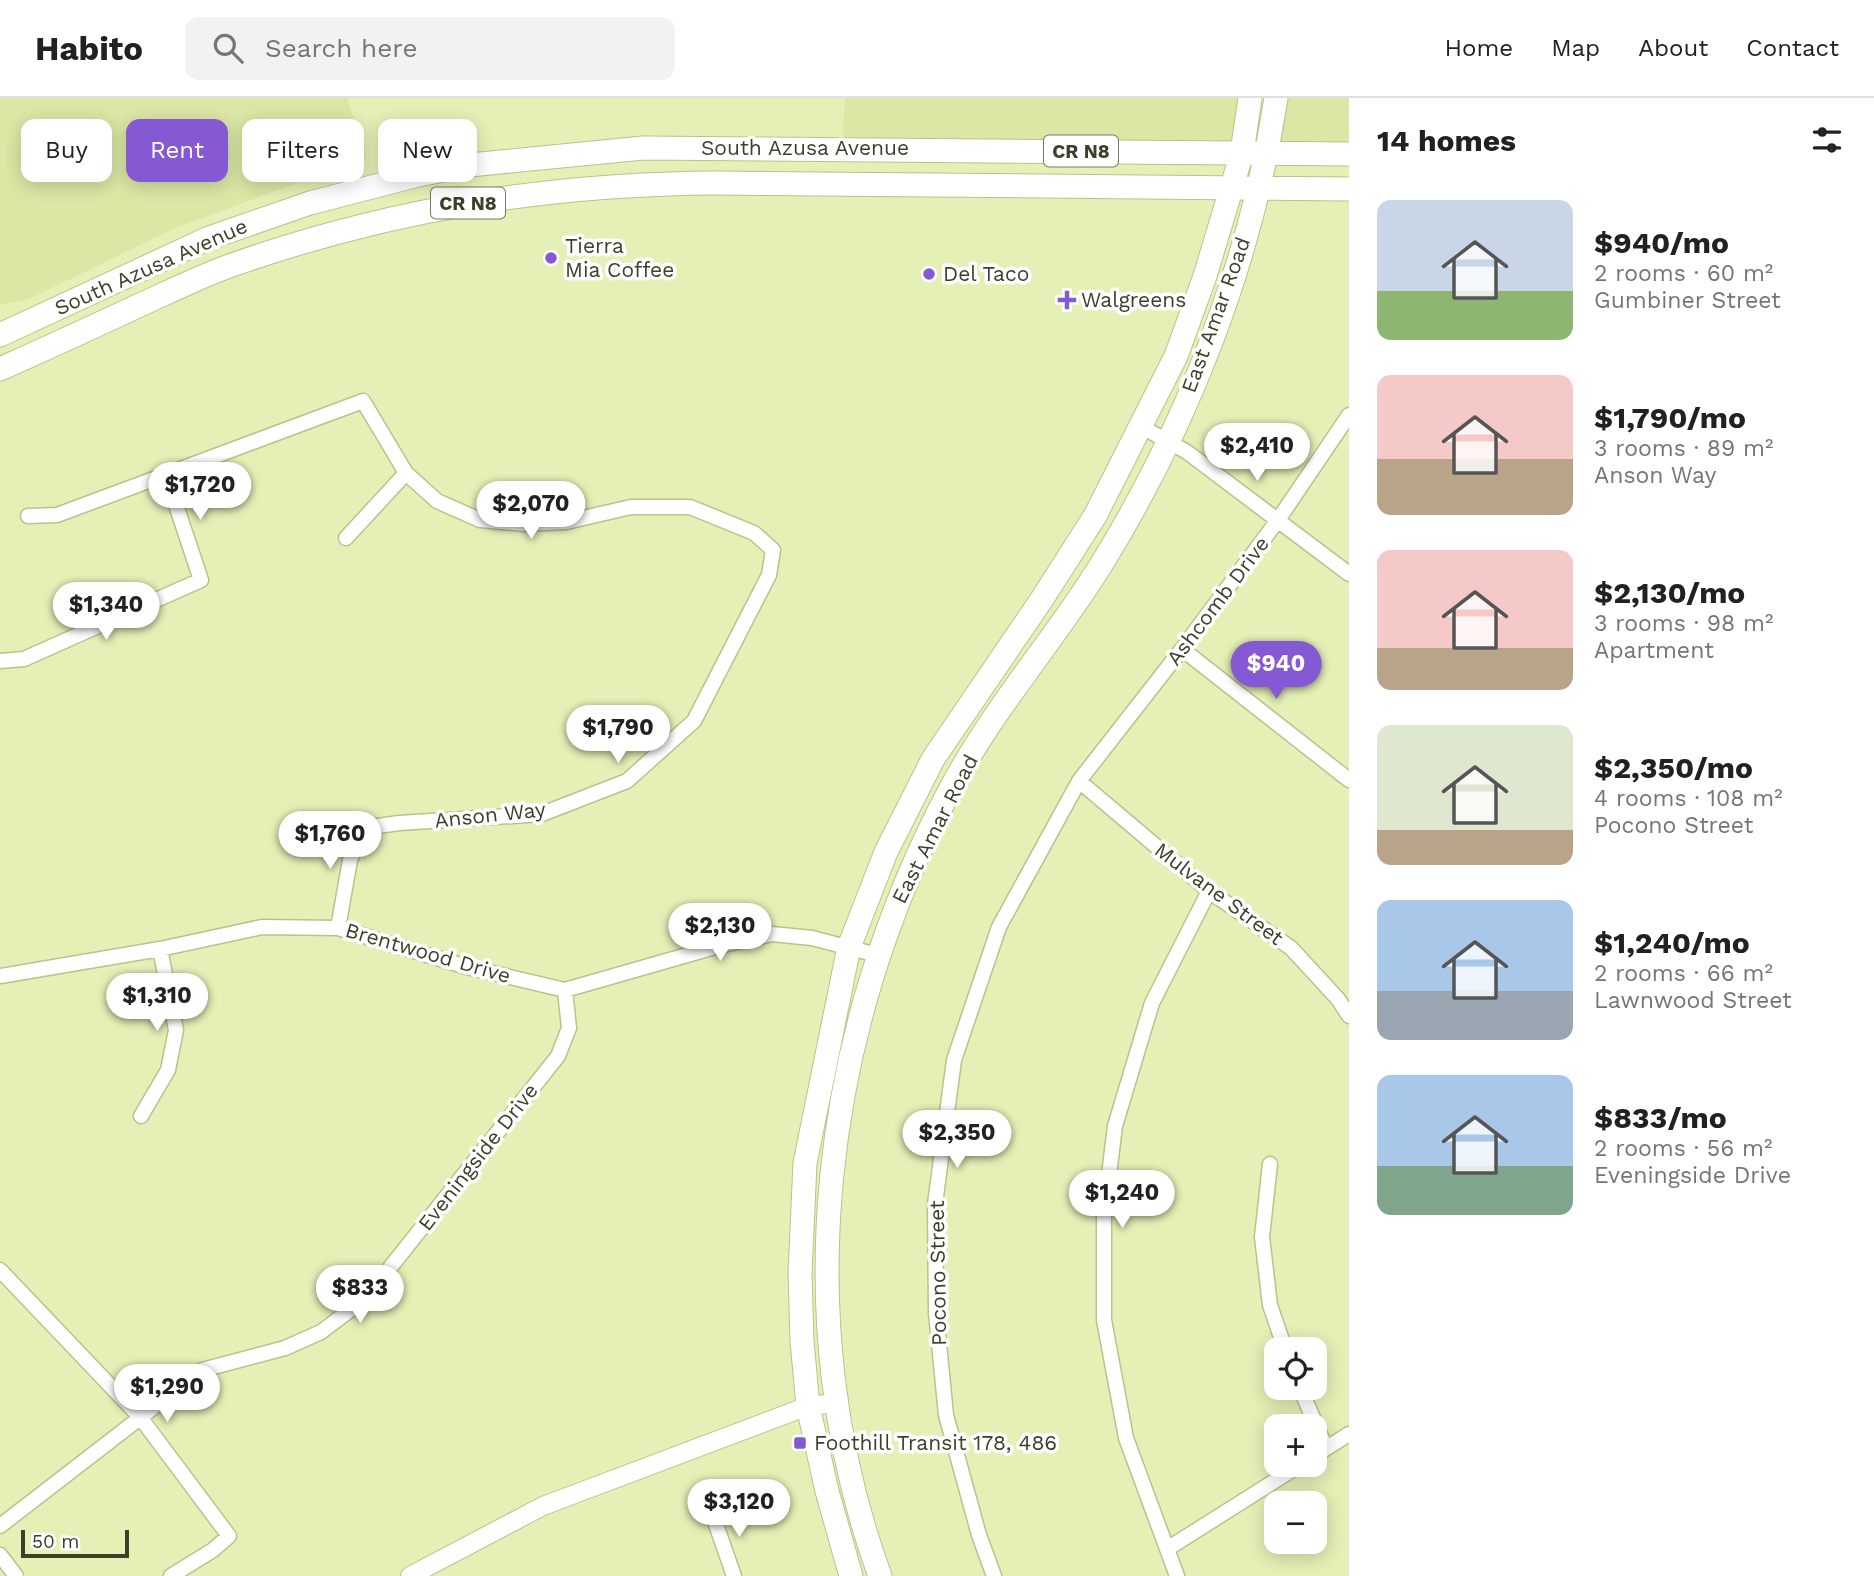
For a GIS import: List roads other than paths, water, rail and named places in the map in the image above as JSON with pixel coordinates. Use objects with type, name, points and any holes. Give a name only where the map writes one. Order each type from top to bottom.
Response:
[{"type":"main road","name":"East Amar Road","points":[[851,1576],[827,1491],[808,1406],[800,1273],[805,1163],[849,947],[886,852],[933,759],[1095,516],[1176,356],[1205,276],[1241,153],[1250,98]]},
{"type":"main road","name":"East Amar Road","points":[[880,1576],[860,1515],[843,1438],[828,1305],[828,1234],[832,1174],[842,1093],[855,1030],[877,955],[902,887],[951,788],[1001,708],[1101,564],[1190,393],[1214,333],[1245,236],[1258,189],[1276,98]]},
{"type":"main road","name":"South Azusa Avenue","points":[[0,335],[209,238],[310,203],[418,175],[470,165],[643,148],[1349,155]]},
{"type":"main road","points":[[854,184],[856,149]]},
{"type":"main road","name":"South Azusa Avenue","points":[[0,369],[186,283],[320,237],[425,210],[573,189],[645,183],[1349,189]]},
{"type":"street","points":[[28,516],[57,516],[363,401],[406,473],[346,538]]},
{"type":"street","name":"Ashcomb Drive","points":[[1079,781],[1278,520],[1349,415]]},
{"type":"street","points":[[1142,427],[1187,452],[1349,574]]},
{"type":"street","name":"Anson Way","points":[[338,928],[350,860],[364,828],[399,823],[542,814],[626,781],[694,721],[769,575],[773,550],[754,533],[690,507],[631,507],[566,522],[525,524],[480,520],[437,501],[406,473]]},
{"type":"street","points":[[0,661],[24,659],[201,580],[166,475]]},
{"type":"street","points":[[1182,649],[1349,780]]},
{"type":"street","name":"Mulvane Street","points":[[1079,781],[1209,891],[1291,948],[1338,999],[1349,1016]]},
{"type":"street","name":"Pocono Street","points":[[994,1576],[979,1535],[946,1415],[936,1313],[935,1204],[954,1060],[994,941],[999,927],[1079,781]]},
{"type":"street","points":[[1177,1576],[1126,1437],[1104,1320],[1104,1215],[1115,1126],[1152,1003],[1209,891]]},
{"type":"street","name":"Brentwood Drive","points":[[0,976],[160,949],[262,927],[338,928],[467,967],[565,990]]},
{"type":"street","points":[[565,990],[715,947],[772,934],[812,938],[877,955]]},
{"type":"street","points":[[141,1116],[168,1070],[176,1030],[160,949]]},
{"type":"street","name":"Eveningside Drive","points":[[0,1527],[202,1370],[285,1348],[321,1332],[366,1298],[558,1056],[569,1028],[565,990]]},
{"type":"street","points":[[1270,1164],[1262,1237],[1270,1305],[1281,1337]]},
{"type":"street","points":[[0,1270],[140,1417],[229,1536],[171,1576]]},
{"type":"street","points":[[410,1576],[543,1506],[808,1406],[837,1403]]},
{"type":"street","points":[[1327,1448],[1349,1434]]},
{"type":"street","points":[[1167,1549],[1281,1477]]},
{"type":"street","points":[[712,1513],[734,1576]]},
{"type":"street","points":[[0,1555],[16,1576]]},
{"type":"place","name":"Tierra Mia Coffee","points":[[551,258]]},
{"type":"place","name":"Del Taco","points":[[929,274]]},
{"type":"place","name":"Walgreens","points":[[1067,300]]},
{"type":"place","name":"Foothill Transit 178, 486","points":[[800,1443]]}]
